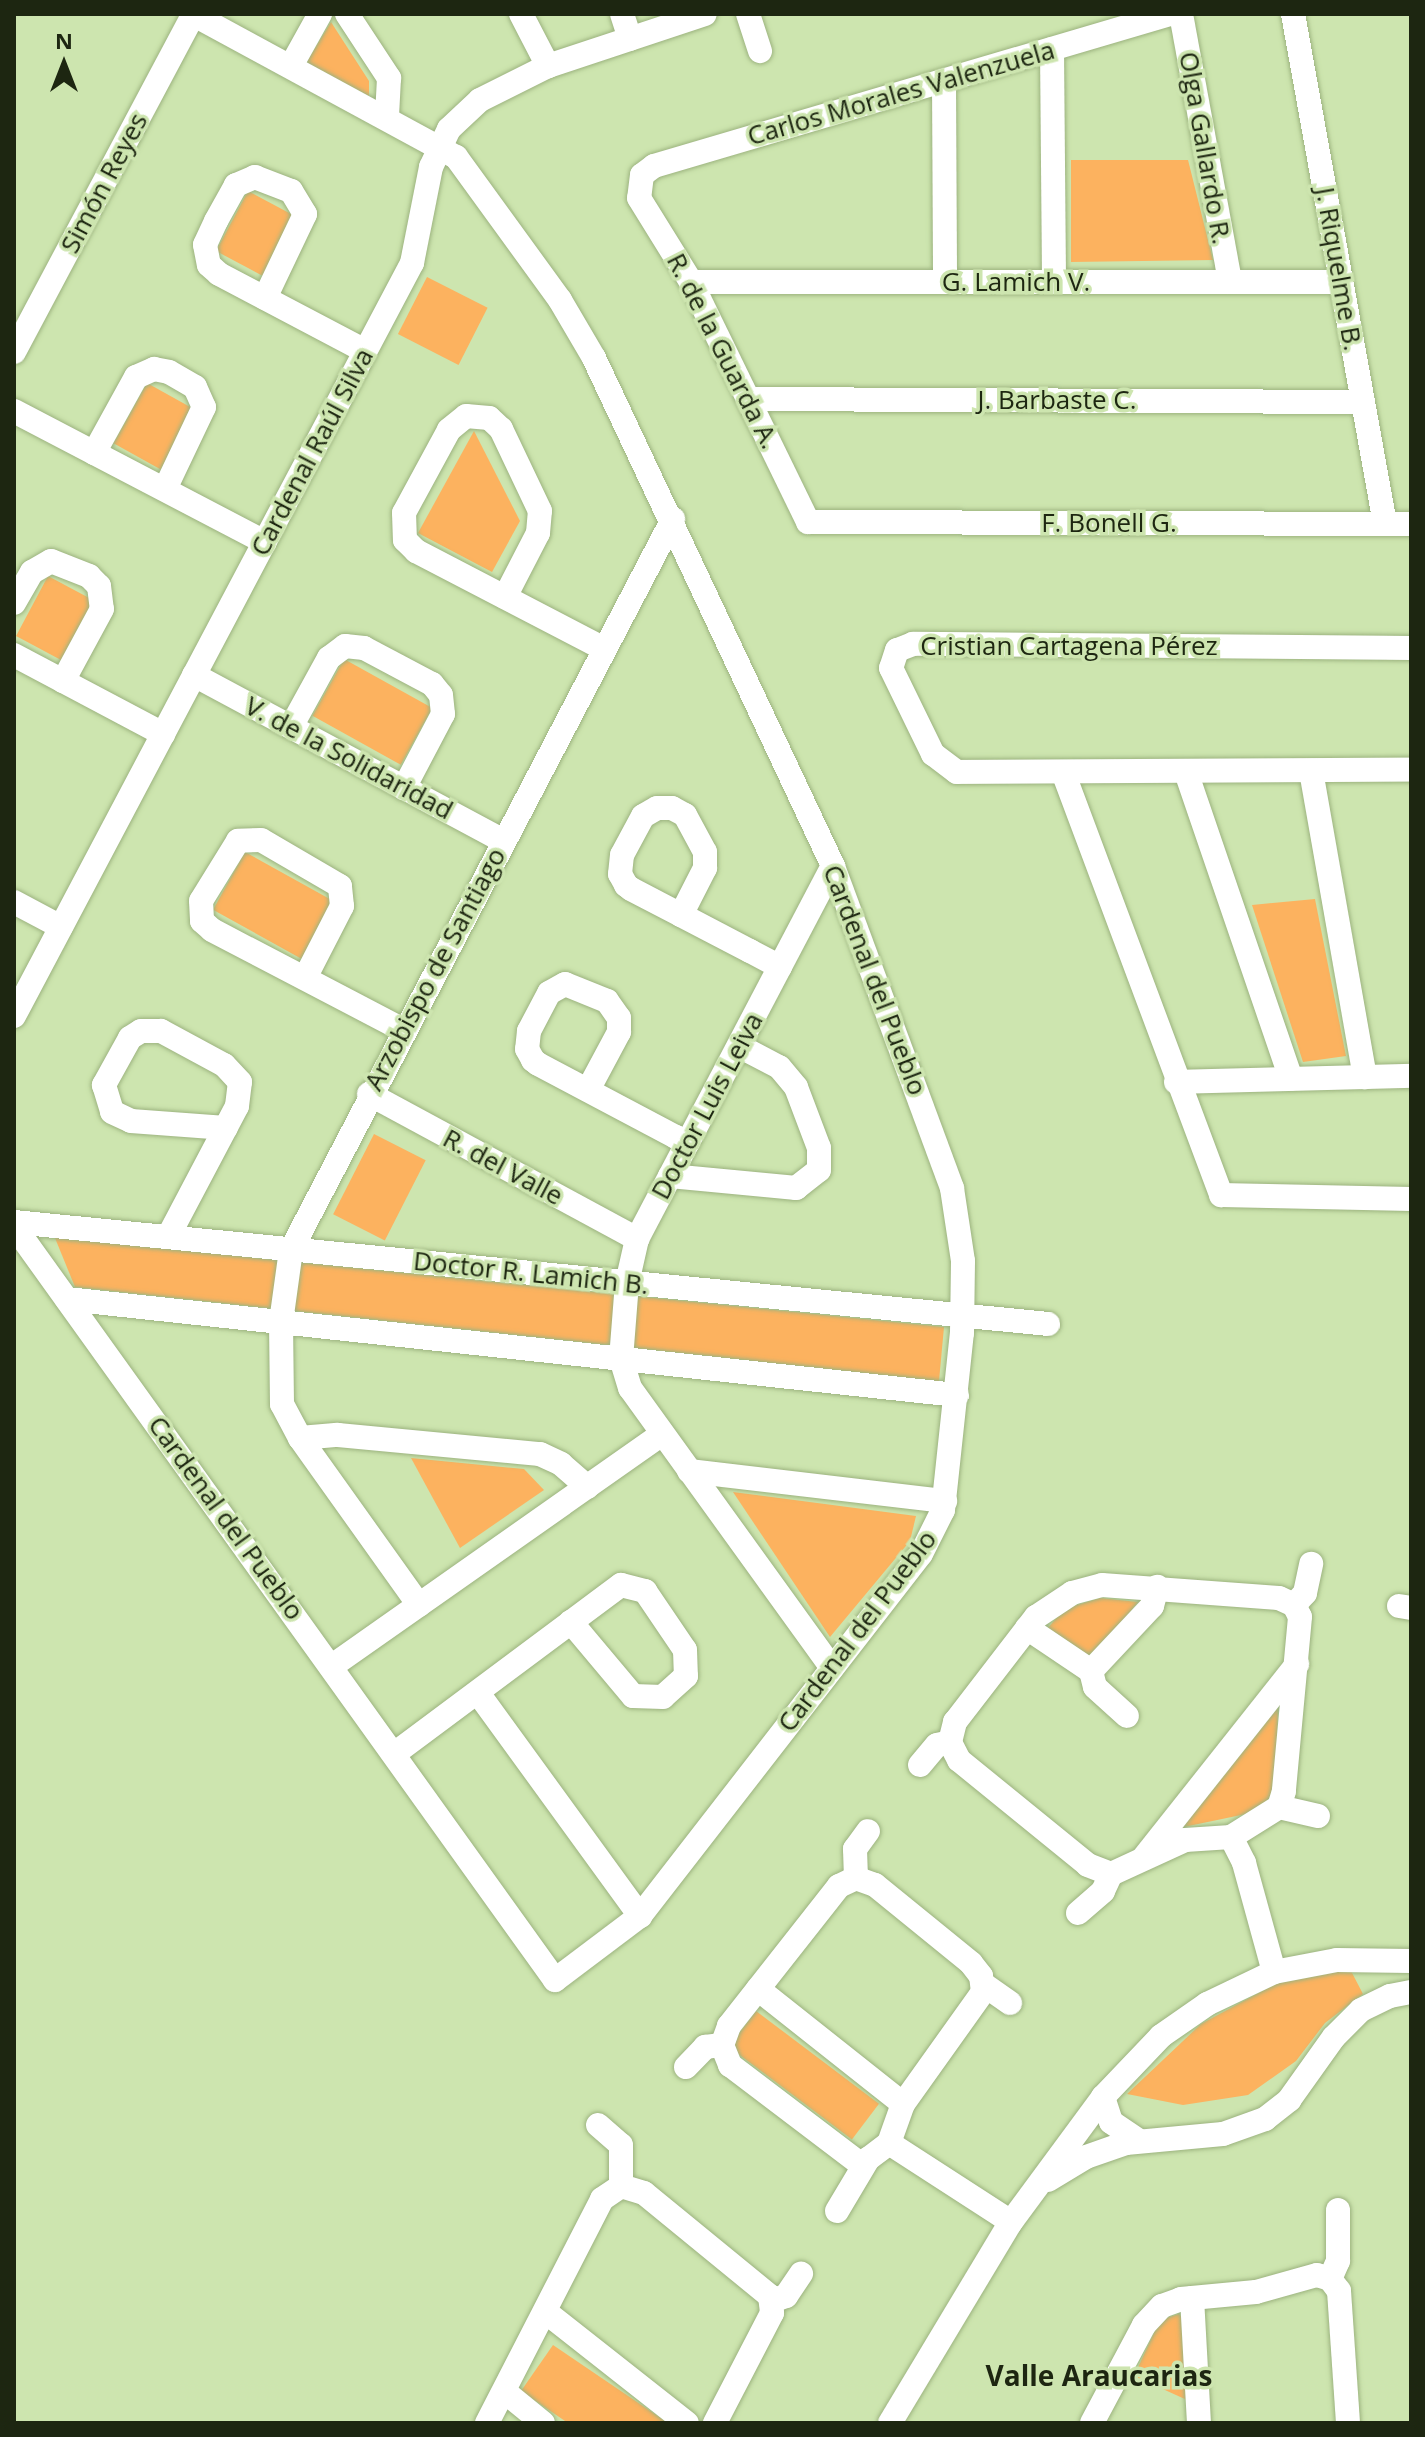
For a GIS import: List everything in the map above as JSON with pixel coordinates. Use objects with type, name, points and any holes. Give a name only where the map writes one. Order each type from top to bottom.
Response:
[{"type":"street","name":"Cardenal del Pueblo","points":[[14,1224],[555,1980],[640,1916],[921,1554],[945,1501],[962,1316],[963,1261],[952,1188],[833,866],[673,519],[560,300],[471,171],[440,145],[194,14]]},
{"type":"street","name":"Simón Reyes","points":[[14,352],[24,310],[194,14]]},
{"type":"street","points":[[291,66],[320,14]]},
{"type":"street","points":[[347,14],[389,78],[387,117]]},
{"type":"street","points":[[521,14],[548,66]]},
{"type":"street","points":[[622,14],[630,39]]},
{"type":"street","name":"Cardenal Raúl Silva","points":[[14,1016],[417,251],[440,145],[460,115],[480,100],[548,66],[705,14]]},
{"type":"street","points":[[748,14],[760,51]]},
{"type":"street","name":"Carlos Morales Valenzuela","points":[[638,182],[654,166],[1170,14]]},
{"type":"street","name":"Olga Gallardo R.","points":[[1181,14],[1230,282]]},
{"type":"street","name":"J. Riquelme B.","points":[[1293,14],[1385,524]]},
{"type":"street","points":[[1052,49],[1054,282]]},
{"type":"street","points":[[944,81],[945,282]]},
{"type":"street","points":[[265,298],[305,214],[291,191],[255,177],[232,190],[204,252],[213,270],[265,298],[365,351]]},
{"type":"street","name":"R. de la Guarda A.","points":[[638,182],[642,205],[691,282],[751,399],[808,522]]},
{"type":"street","name":"G. Lamich V.","points":[[691,282],[1341,282]]},
{"type":"street","points":[[94,453],[136,377],[147,371],[169,372],[195,387],[204,407],[165,489]]},
{"type":"street","name":"J. Barbaste C.","points":[[751,399],[1363,402]]},
{"type":"street","points":[[14,411],[265,542]]},
{"type":"street","points":[[505,597],[538,533],[540,511],[501,429],[482,415],[466,416],[449,430],[404,513],[402,533],[416,551],[604,649]]},
{"type":"street","name":"Arzobispo de Santiago","points":[[419,1605],[300,1438],[280,1396],[281,1322],[291,1250],[369,1094],[673,519]]},
{"type":"street","name":"F. Bonell G.","points":[[808,522],[1411,524]]},
{"type":"street","points":[[14,603],[32,572],[45,562],[64,563],[99,586],[102,609],[63,681]]},
{"type":"street","name":"Cristian Cartagena Pérez","points":[[1411,648],[913,644],[893,655],[893,675],[943,765],[966,773],[1411,770]]},
{"type":"street","points":[[291,727],[329,658],[345,646],[364,648],[432,684],[441,695],[443,714],[404,788]]},
{"type":"street","points":[[14,655],[163,734]]},
{"type":"street","name":"V. de la Solidaridad","points":[[194,675],[503,841]]},
{"type":"street","points":[[1311,771],[1365,1077]]},
{"type":"street","points":[[1063,772],[1176,1082],[1221,1195],[1411,1199]]},
{"type":"street","points":[[1186,772],[1291,1078]]},
{"type":"street","points":[[305,978],[342,906],[340,886],[261,840],[238,841],[201,901],[202,921],[305,978],[403,1030]]},
{"type":"street","name":"Doctor Luis Leiva","points":[[621,1359],[627,1283],[637,1239],[833,866]]},
{"type":"street","points":[[14,902],[61,927]]},
{"type":"street","points":[[681,915],[780,967]]},
{"type":"street","points":[[588,1090],[619,1032],[619,1018],[607,1001],[565,984],[546,999],[529,1031],[527,1049],[538,1064],[688,1143]]},
{"type":"street","points":[[168,1237],[226,1128],[241,1090],[231,1069],[161,1031],[148,1030],[130,1038],[104,1085],[112,1112],[131,1121],[226,1128]]},
{"type":"street","points":[[670,1176],[796,1188],[810,1182],[819,1170],[819,1148],[796,1087],[779,1067],[739,1046]]},
{"type":"street","points":[[1176,1082],[1411,1076]]},
{"type":"street","name":"R. del Valle","points":[[369,1094],[637,1239]]},
{"type":"street","name":"Doctor R. Lamich B.","points":[[14,1224],[1048,1324]]},
{"type":"street","points":[[67,1299],[957,1395]]},
{"type":"street","points":[[621,1359],[630,1388],[832,1668]]},
{"type":"street","points":[[332,1666],[662,1434]]},
{"type":"street","points":[[300,1438],[338,1435],[540,1454],[561,1464],[587,1487]]},
{"type":"street","points":[[689,1471],[945,1501]]},
{"type":"street","points":[[1294,1605],[1305,1593],[1311,1564]]},
{"type":"street","points":[[394,1754],[478,1693],[571,1622],[621,1585],[639,1586],[685,1650],[686,1676],[663,1697],[633,1696],[571,1622]]},
{"type":"street","points":[[1091,1671],[1152,1606],[1157,1587]]},
{"type":"street","points":[[1111,1874],[1088,1865],[959,1760],[950,1742],[955,1722],[1027,1628],[1058,1600],[1086,1588],[1157,1587],[1279,1598],[1294,1605],[1300,1617],[1297,1664],[1279,1807]]},
{"type":"street","points":[[1027,1628],[1091,1671],[1095,1687],[1127,1716]]},
{"type":"street","points":[[1078,1913],[1103,1891],[1111,1874],[1141,1861],[1175,1834],[1297,1664]]},
{"type":"street","points":[[478,1693],[640,1916]]},
{"type":"street","points":[[1269,1699],[1283,1701],[1292,1712]]},
{"type":"street","points":[[920,1765],[937,1745],[950,1742]]},
{"type":"street","points":[[1175,1834],[1231,1837],[1279,1807],[1318,1816]]},
{"type":"street","points":[[856,1878],[855,1849],[868,1831]]},
{"type":"street","points":[[1231,1837],[1244,1863],[1274,1972]]},
{"type":"street","points":[[863,2166],[730,2065],[722,2045],[725,2032],[839,1886],[856,1878],[875,1885],[959,1953],[977,1969],[983,1984],[1010,2003]]},
{"type":"street","points":[[1367,1959],[1378,2000]]},
{"type":"street","points":[[893,2422],[1011,2222],[1103,2097],[1183,2019],[1274,1972],[1367,1959],[1411,1961]]},
{"type":"street","points":[[837,2211],[863,2166],[889,2143],[903,2104],[977,2007],[983,1984]]},
{"type":"street","points":[[758,1989],[903,2104]]},
{"type":"street","points":[[1039,2186],[1086,2157],[1139,2141],[1223,2134],[1265,2119],[1299,2089],[1347,2023],[1378,2000],[1411,1992]]},
{"type":"street","points":[[686,2067],[705,2047],[722,2045]]},
{"type":"street","points":[[1103,2097],[1111,2122],[1139,2141]]},
{"type":"street","points":[[598,2125],[621,2145],[621,2186]]},
{"type":"street","points":[[889,2143],[1011,2222]]},
{"type":"street","points":[[621,2186],[644,2193],[762,2287],[772,2301],[769,2319],[715,2423]]},
{"type":"street","points":[[487,2423],[547,2313],[602,2199],[621,2186]]},
{"type":"street","points":[[1330,2279],[1338,2261],[1338,2210]]},
{"type":"street","points":[[772,2301],[786,2296],[801,2274]]},
{"type":"street","points":[[1092,2423],[1149,2318],[1171,2302],[1256,2292],[1317,2275],[1330,2279],[1339,2291],[1348,2423]]},
{"type":"street","points":[[1192,2298],[1199,2423]]},
{"type":"street","points":[[547,2313],[687,2423]]},
{"type":"street","points":[[505,2392],[543,2423]]},
{"type":"shaded area","points":[[331,22],[369,81],[369,96],[306,63]]},
{"type":"shaded area","points":[[1071,160],[1188,160],[1213,260],[1071,262]]},
{"type":"shaded area","points":[[248,191],[295,216],[263,276],[216,251]]},
{"type":"shaded area","points":[[427,277],[488,308],[459,365],[398,334]]},
{"type":"shaded area","points":[[147,383],[194,409],[161,470],[114,443]]},
{"type":"shaded area","points":[[474,431],[520,521],[492,572],[418,533]]},
{"type":"shaded area","points":[[48,576],[95,601],[63,661],[16,636]]},
{"type":"shaded area","points":[[344,659],[432,708],[401,765],[312,716]]},
{"type":"shaded area","points":[[245,852],[333,901],[301,959],[213,910]]},
{"type":"shaded area","points":[[1315,899],[1346,1056],[1303,1062],[1252,905]]},
{"type":"shaded area","points":[[374,1134],[426,1160],[385,1241],[333,1214]]},
{"type":"shaded area","points":[[55,1238],[944,1327],[939,1381],[75,1287]]},
{"type":"shaded area","points":[[411,1458],[524,1469],[544,1490],[460,1548]]},
{"type":"shaded area","points":[[733,1492],[916,1516],[910,1541],[830,1637]]},
{"type":"shaded area","points":[[1100,1598],[1138,1602],[1092,1658],[1048,1628],[1064,1609]]},
{"type":"shaded area","points":[[1278,1707],[1276,1781],[1265,1810],[1179,1828]]},
{"type":"shaded area","points":[[1350,1969],[1363,1994],[1325,2023],[1296,2061],[1248,2095],[1183,2105],[1127,2094],[1201,2024],[1281,1981]]},
{"type":"shaded area","points":[[756,2011],[879,2104],[852,2140],[729,2047]]},
{"type":"shaded area","points":[[1179,2314],[1186,2322],[1187,2400],[1134,2376],[1160,2320]]},
{"type":"shaded area","points":[[553,2345],[668,2423],[568,2423],[521,2391]]},
{"type":"district","name":"Valle Araucarias","points":[[1099,2375]]}]
